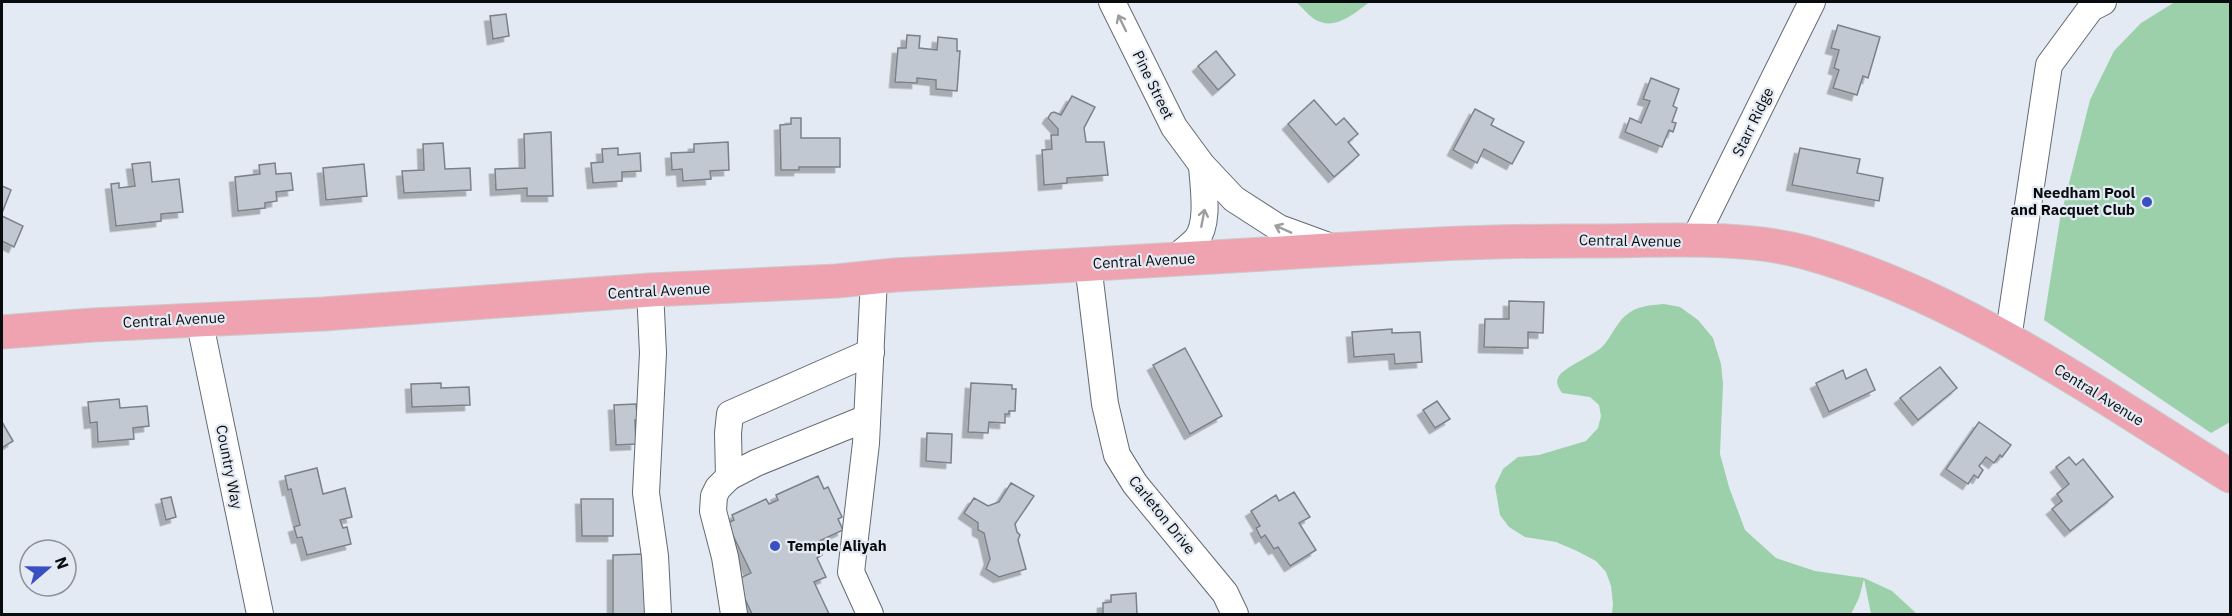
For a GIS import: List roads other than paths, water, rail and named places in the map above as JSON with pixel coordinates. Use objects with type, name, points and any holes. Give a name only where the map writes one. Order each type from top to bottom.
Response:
[{"type":"main road","name":"Central Avenue","points":[[2,332],[199,319],[323,314],[650,291],[1337,249],[1537,240],[1744,242],[1801,251],[1844,264],[1904,288],[2008,339],[2230,476]]},
{"type":"street","name":"Pine Street","points":[[1112,2],[1174,128],[1202,165],[1234,199],[1279,228],[1337,249]]},
{"type":"street","name":"Starr Ridge","points":[[1693,242],[1812,2]]},
{"type":"street","points":[[2008,339],[2049,65],[2091,8],[2103,2]]},
{"type":"street","points":[[1174,259],[1198,238],[1204,218],[1202,165]]},
{"type":"street","name":"Carleton Drive","points":[[1088,264],[1106,404],[1117,456],[1135,484],[1225,593],[1235,615]]},
{"type":"street","points":[[870,615],[851,572],[867,418],[874,278]]},
{"type":"street","points":[[650,291],[652,353],[646,494],[655,556],[658,615]]},
{"type":"street","name":"Country Way","points":[[199,319],[260,615]]},
{"type":"street","points":[[729,477],[730,414],[871,352]]},
{"type":"street","points":[[734,615],[725,557],[713,511],[714,496],[718,488],[729,477],[756,463],[867,418]]},
{"type":"place","name":"Needham Pool and Racquet Club","points":[[2147,202]]},
{"type":"place","name":"Temple Aliyah","points":[[775,546]]}]
